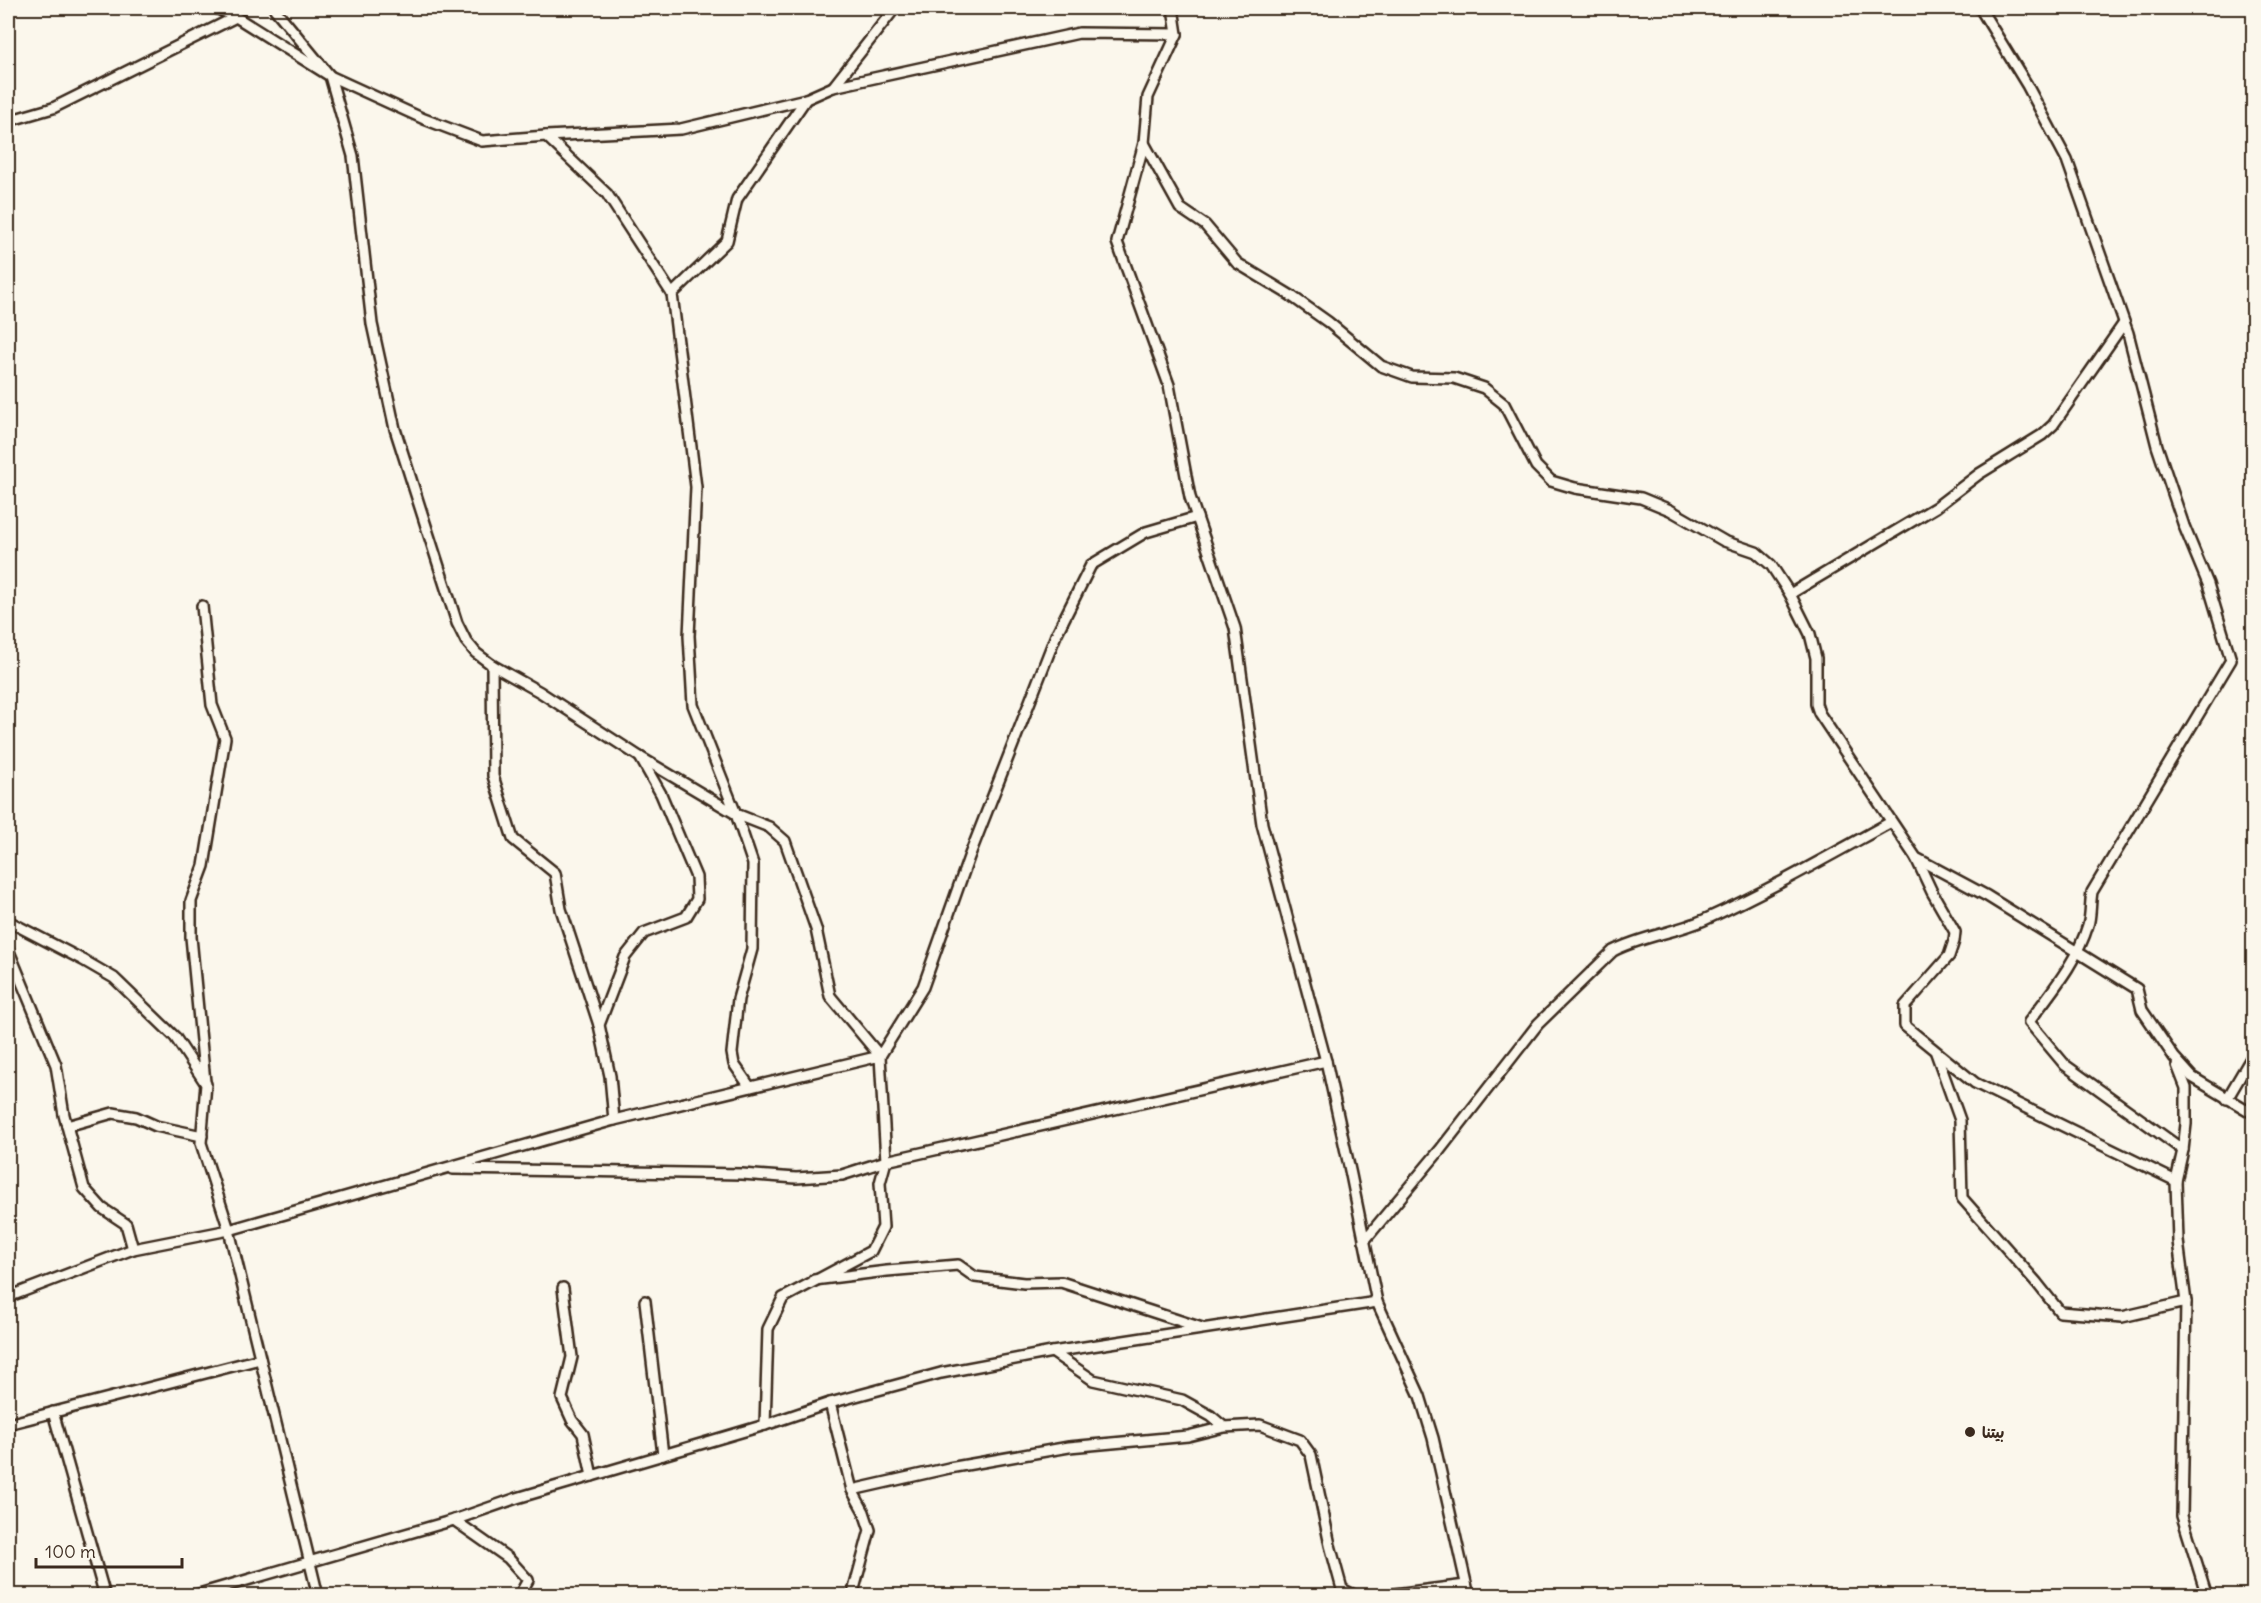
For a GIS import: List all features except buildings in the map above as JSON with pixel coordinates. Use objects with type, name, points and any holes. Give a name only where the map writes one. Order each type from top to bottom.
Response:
[{"type":"street","points":[[216,8],[236,17],[330,76],[424,119],[482,141],[681,129],[806,99],[833,87],[1079,33],[1177,34]]},
{"type":"street","points":[[274,8],[330,76],[353,156],[372,324],[395,429],[457,623],[466,641],[492,665],[540,692],[640,757],[736,814],[769,827],[785,841],[816,929],[830,996],[880,1056]]},
{"type":"street","points":[[833,87],[895,8]]},
{"type":"street","points":[[1173,8],[1177,34],[1148,97],[1144,143],[1117,242],[1169,385],[1191,497],[1235,628],[1262,824],[1326,1061],[1377,1302],[1420,1396],[1433,1438],[1469,1596]]},
{"type":"street","points":[[1980,8],[2027,86],[2067,160],[2124,323],[2157,446],[2184,526],[2208,584],[2231,660],[2092,892],[2089,924],[2065,974],[2029,1022],[2065,1065],[2183,1150]]},
{"type":"street","points":[[8,121],[53,108],[236,17]]},
{"type":"street","points":[[672,294],[727,241],[737,199],[806,99]]},
{"type":"street","points":[[546,136],[607,194],[672,294],[696,487],[688,636],[693,705],[753,864],[752,949],[738,999],[732,1053],[734,1064],[750,1087]]},
{"type":"street","points":[[1144,143],[1180,207],[1205,225],[1237,263],[1329,322],[1381,366],[1412,377],[1454,378],[1484,388],[1504,404],[1536,466],[1551,481],[1575,489],[1641,498],[1670,510],[1724,541],[1756,552],[1771,565],[1790,594],[1810,634],[1816,658],[1816,704],[1819,713],[1916,858],[1955,932],[1949,956],[1905,1006],[1905,1026],[1975,1083],[2176,1181]]},
{"type":"street","points":[[1790,594],[1936,507],[1979,474],[2042,435],[2053,425],[2124,323]]},
{"type":"street","points":[[765,1425],[768,1329],[783,1298],[871,1251],[883,1227],[880,1183],[886,1161],[880,1056],[923,987],[969,856],[1056,635],[1091,565],[1146,532],[1197,517]]},
{"type":"street","points":[[202,606],[212,705],[225,738],[204,866],[190,901],[191,937],[206,1084],[201,1143],[228,1230],[318,1596]]},
{"type":"street","points":[[492,665],[493,776],[513,839],[555,873],[561,909],[599,1025],[610,1076],[614,1120]]},
{"type":"street","points":[[599,1025],[625,957],[644,933],[686,917],[697,899],[696,876],[661,795],[640,757]]},
{"type":"street","points":[[1364,1241],[1440,1150],[1538,1024],[1613,951],[1703,920],[1812,866],[1891,822]]},
{"type":"street","points":[[1916,858],[1987,896],[2137,989],[2142,1010],[2174,1057],[2192,1077],[2253,1114]]},
{"type":"street","points":[[8,921],[114,978],[175,1037],[206,1084]]},
{"type":"street","points":[[8,949],[56,1065],[67,1126],[84,1188],[102,1208],[126,1224],[134,1249]]},
{"type":"street","points":[[1935,1050],[1960,1120],[1962,1198],[2037,1282],[2060,1312],[2122,1317],[2186,1302]]},
{"type":"street","points":[[2227,1099],[2253,1053]]},
{"type":"street","points":[[8,1297],[134,1249],[228,1230],[614,1120],[880,1056]]},
{"type":"street","points":[[2174,1057],[2186,1088],[2186,1124],[2176,1181],[2178,1241],[2186,1302],[2182,1516],[2207,1596]]},
{"type":"street","points":[[442,1169],[742,1174],[796,1178],[842,1175],[886,1161],[1326,1061]]},
{"type":"street","points":[[67,1126],[113,1113],[136,1117],[156,1126],[202,1136]]},
{"type":"street","points":[[814,1280],[958,1265],[975,1277],[1024,1283],[1061,1282],[1204,1329]]},
{"type":"street","points":[[563,1288],[572,1357],[562,1398],[583,1434],[592,1476]]},
{"type":"street","points":[[645,1301],[663,1455]]},
{"type":"street","points":[[192,1596],[454,1520],[830,1403],[942,1373],[1052,1352],[1377,1302]]},
{"type":"street","points":[[1052,1352],[1093,1380],[1182,1400],[1211,1416],[1224,1427]]},
{"type":"street","points":[[8,1424],[260,1359]]},
{"type":"street","points":[[830,1403],[852,1490],[864,1512],[870,1530],[857,1578],[855,1596]]},
{"type":"street","points":[[54,1413],[105,1596]]},
{"type":"street","points":[[852,1490],[950,1468],[1069,1447],[1188,1436],[1224,1427],[1260,1425],[1300,1440],[1311,1455],[1328,1537],[1342,1589],[1356,1596]]},
{"type":"street","points":[[454,1520],[508,1557],[528,1580],[519,1596]]},
{"type":"street","points":[[1378,1596],[1466,1585]]},
{"type":"place","name":"بيتنا","points":[[1970,1432]]}]
